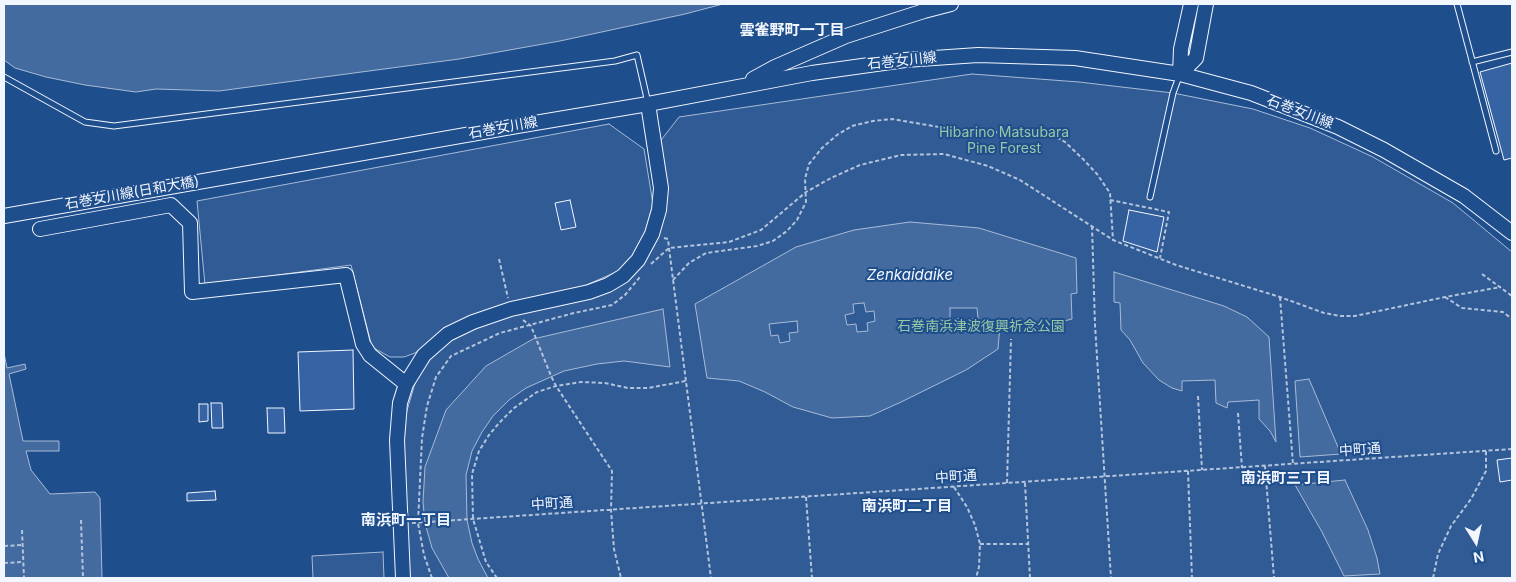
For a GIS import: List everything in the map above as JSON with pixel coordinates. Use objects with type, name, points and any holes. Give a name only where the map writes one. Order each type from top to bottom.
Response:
[{"type":"main road","points":[[744,85],[775,67],[846,36],[951,4]]},
{"type":"main road","points":[[1180,74],[1181,50],[1190,4]]},
{"type":"main road","points":[[1180,74],[1196,58],[1206,4]]},
{"type":"main road","name":"石巻女川線","points":[[261,170],[648,104],[812,72],[905,60],[978,55],[1075,58],[1180,74],[1251,93],[1338,127],[1384,150],[1464,196],[1512,233]]},
{"type":"main road","points":[[403,578],[397,440],[400,404],[406,384],[424,355],[448,334],[473,322],[511,310],[589,292],[608,285],[623,276],[638,260],[652,234],[660,210],[661,188],[648,104]]},
{"type":"main road","name":"石巻女川線(日和大橋)","points":[[4,216],[261,170]]},
{"type":"main road","points":[[40,229],[171,205],[190,223],[192,292],[346,275],[363,344],[370,355],[406,384]]},
{"type":"lane","points":[[1457,4],[1496,151]]},
{"type":"lane","points":[[1472,62],[1512,52]]},
{"type":"lane","points":[[4,77],[85,122],[114,126],[605,62],[637,55],[648,104]]},
{"type":"lane","points":[[1150,197],[1173,93],[1180,74]]},
{"type":"path","points":[[673,280],[689,263],[706,253],[757,246],[773,241],[787,231],[797,220],[806,202],[805,179],[809,164],[822,148],[837,135],[852,126],[892,119],[974,133],[1035,130],[1051,134],[1066,142],[1097,174],[1110,193],[1113,240]]},
{"type":"path","points":[[648,267],[669,248],[729,242],[761,230],[806,192],[831,178],[868,163],[901,155],[944,154],[988,166],[1020,180],[1113,240],[1176,265],[1280,297],[1324,313],[1355,316],[1501,287]]},
{"type":"path","points":[[1110,200],[1169,212],[1160,258]]},
{"type":"path","points":[[1092,226],[1095,326],[1111,578]]},
{"type":"path","points":[[652,234],[668,239],[711,578]]},
{"type":"path","points":[[499,259],[511,310],[531,326],[556,386],[612,471],[611,510],[614,549],[621,578]]},
{"type":"path","points":[[1482,274],[1512,296]]},
{"type":"path","points":[[432,578],[424,555],[418,523],[422,438],[426,406],[436,377],[450,356],[500,333],[612,305],[625,295],[641,276]]},
{"type":"path","points":[[1280,297],[1293,464]]},
{"type":"path","points":[[1446,297],[1462,308],[1503,312],[1512,319]]},
{"type":"path","points":[[1007,484],[1011,340]]},
{"type":"path","points":[[497,578],[486,562],[474,520],[472,474],[479,451],[489,435],[514,408],[537,392],[556,386],[581,382],[605,383],[628,388],[648,388],[686,381]]},
{"type":"path","points":[[1198,396],[1202,470]]},
{"type":"path","points":[[1238,413],[1242,468]]},
{"type":"path","name":"中町通","points":[[401,524],[1512,449]]},
{"type":"path","points":[[1433,578],[1438,554],[1451,526],[1471,499],[1486,471],[1486,451]]},
{"type":"path","points":[[1265,466],[1274,578]]},
{"type":"path","points":[[1188,471],[1192,578]]},
{"type":"path","points":[[1026,482],[1030,578]]},
{"type":"path","points":[[954,487],[976,525],[980,544],[976,578]]},
{"type":"path","points":[[806,497],[812,578]]},
{"type":"path","points":[[80,520],[83,578]]},
{"type":"path","points":[[22,530],[24,578]]},
{"type":"path","points":[[980,544],[1028,544]]},
{"type":"path","points":[[4,546],[22,545]]},
{"type":"path","points":[[4,563],[23,562]]},
{"type":"shaded area","name":"石巻南浜津波復興祈念公園","points":[[972,74],[1079,82],[1173,93],[1253,109],[1310,128],[1373,157],[1453,203],[1512,252],[1512,578],[410,578],[403,441],[406,414],[418,373],[448,339],[474,325],[614,288],[659,232],[658,144],[679,117]]},
{"type":"shaded area","points":[[609,124],[644,149],[653,204],[640,249],[625,268],[575,290],[452,326],[415,353],[404,357],[390,357],[372,347],[351,265],[205,285],[197,201]]},
{"type":"shaded area","points":[[383,552],[384,578],[313,578],[312,556]]},
{"type":"water","points":[[4,4],[723,4],[560,41],[459,59],[219,91],[156,89],[136,92],[85,85],[15,68],[4,60]]},
{"type":"water","name":"Zenkaidaike","points":[[910,222],[979,228],[1076,258],[1077,293],[1071,294],[1072,319],[1052,324],[1030,333],[1030,325],[1000,325],[998,349],[966,370],[870,416],[832,418],[793,407],[739,381],[707,378],[695,304],[796,247],[854,230]],"holes":[[[864,303],[866,312],[874,311],[875,321],[867,323],[868,331],[857,332],[856,324],[847,325],[845,315],[854,313],[853,304]],[[950,308],[977,308],[978,319],[970,319],[970,327],[959,327],[959,319],[950,319]],[[797,321],[798,332],[789,333],[790,341],[780,343],[778,335],[771,336],[769,324]]]},
{"type":"water","points":[[1114,272],[1224,306],[1247,317],[1269,337],[1276,442],[1270,431],[1259,419],[1259,400],[1228,402],[1227,408],[1216,403],[1215,380],[1182,381],[1182,391],[1172,388],[1159,380],[1143,363],[1130,340],[1121,330],[1120,303],[1114,302]]},
{"type":"water","points":[[663,309],[670,367],[624,361],[564,371],[526,388],[509,400],[493,416],[472,451],[466,475],[467,520],[472,543],[488,578],[449,578],[432,548],[425,523],[423,502],[425,467],[446,410],[486,366],[533,339]]},
{"type":"water","points":[[4,353],[7,368],[25,364],[26,369],[9,374],[23,441],[59,441],[59,451],[26,451],[31,470],[50,494],[95,492],[100,498],[102,578],[4,578]]},
{"type":"water","points":[[1309,379],[1341,454],[1300,457],[1295,381]]},
{"type":"water","points":[[1345,480],[1368,530],[1380,574],[1344,576],[1295,485]]},
{"type":"building","points":[[1512,63],[1512,158],[1504,160],[1480,72]]},
{"type":"building","points":[[570,200],[576,227],[561,230],[555,203]]},
{"type":"building","points":[[1129,210],[1164,217],[1157,252],[1123,241]]},
{"type":"building","points":[[353,350],[354,409],[300,411],[298,352]]},
{"type":"building","points":[[211,403],[222,403],[223,428],[212,428]]},
{"type":"building","points":[[199,404],[208,404],[208,421],[199,422]]},
{"type":"building","points":[[267,408],[284,408],[285,433],[268,433]]},
{"type":"building","points":[[1512,458],[1512,480],[1500,482],[1497,460]]},
{"type":"building","points":[[215,491],[216,500],[187,501],[187,493]]},
{"type":"district","name":"雲雀野町一丁目","points":[[792,30]]},
{"type":"district","name":"南浜町三丁目","points":[[1286,478]]},
{"type":"district","name":"南浜町二丁目","points":[[907,506]]},
{"type":"district","name":"南浜町一丁目","points":[[406,520]]},
{"type":"park label","name":"Hibarino Matsubara Pine Forest","points":[[1004,142]]}]
